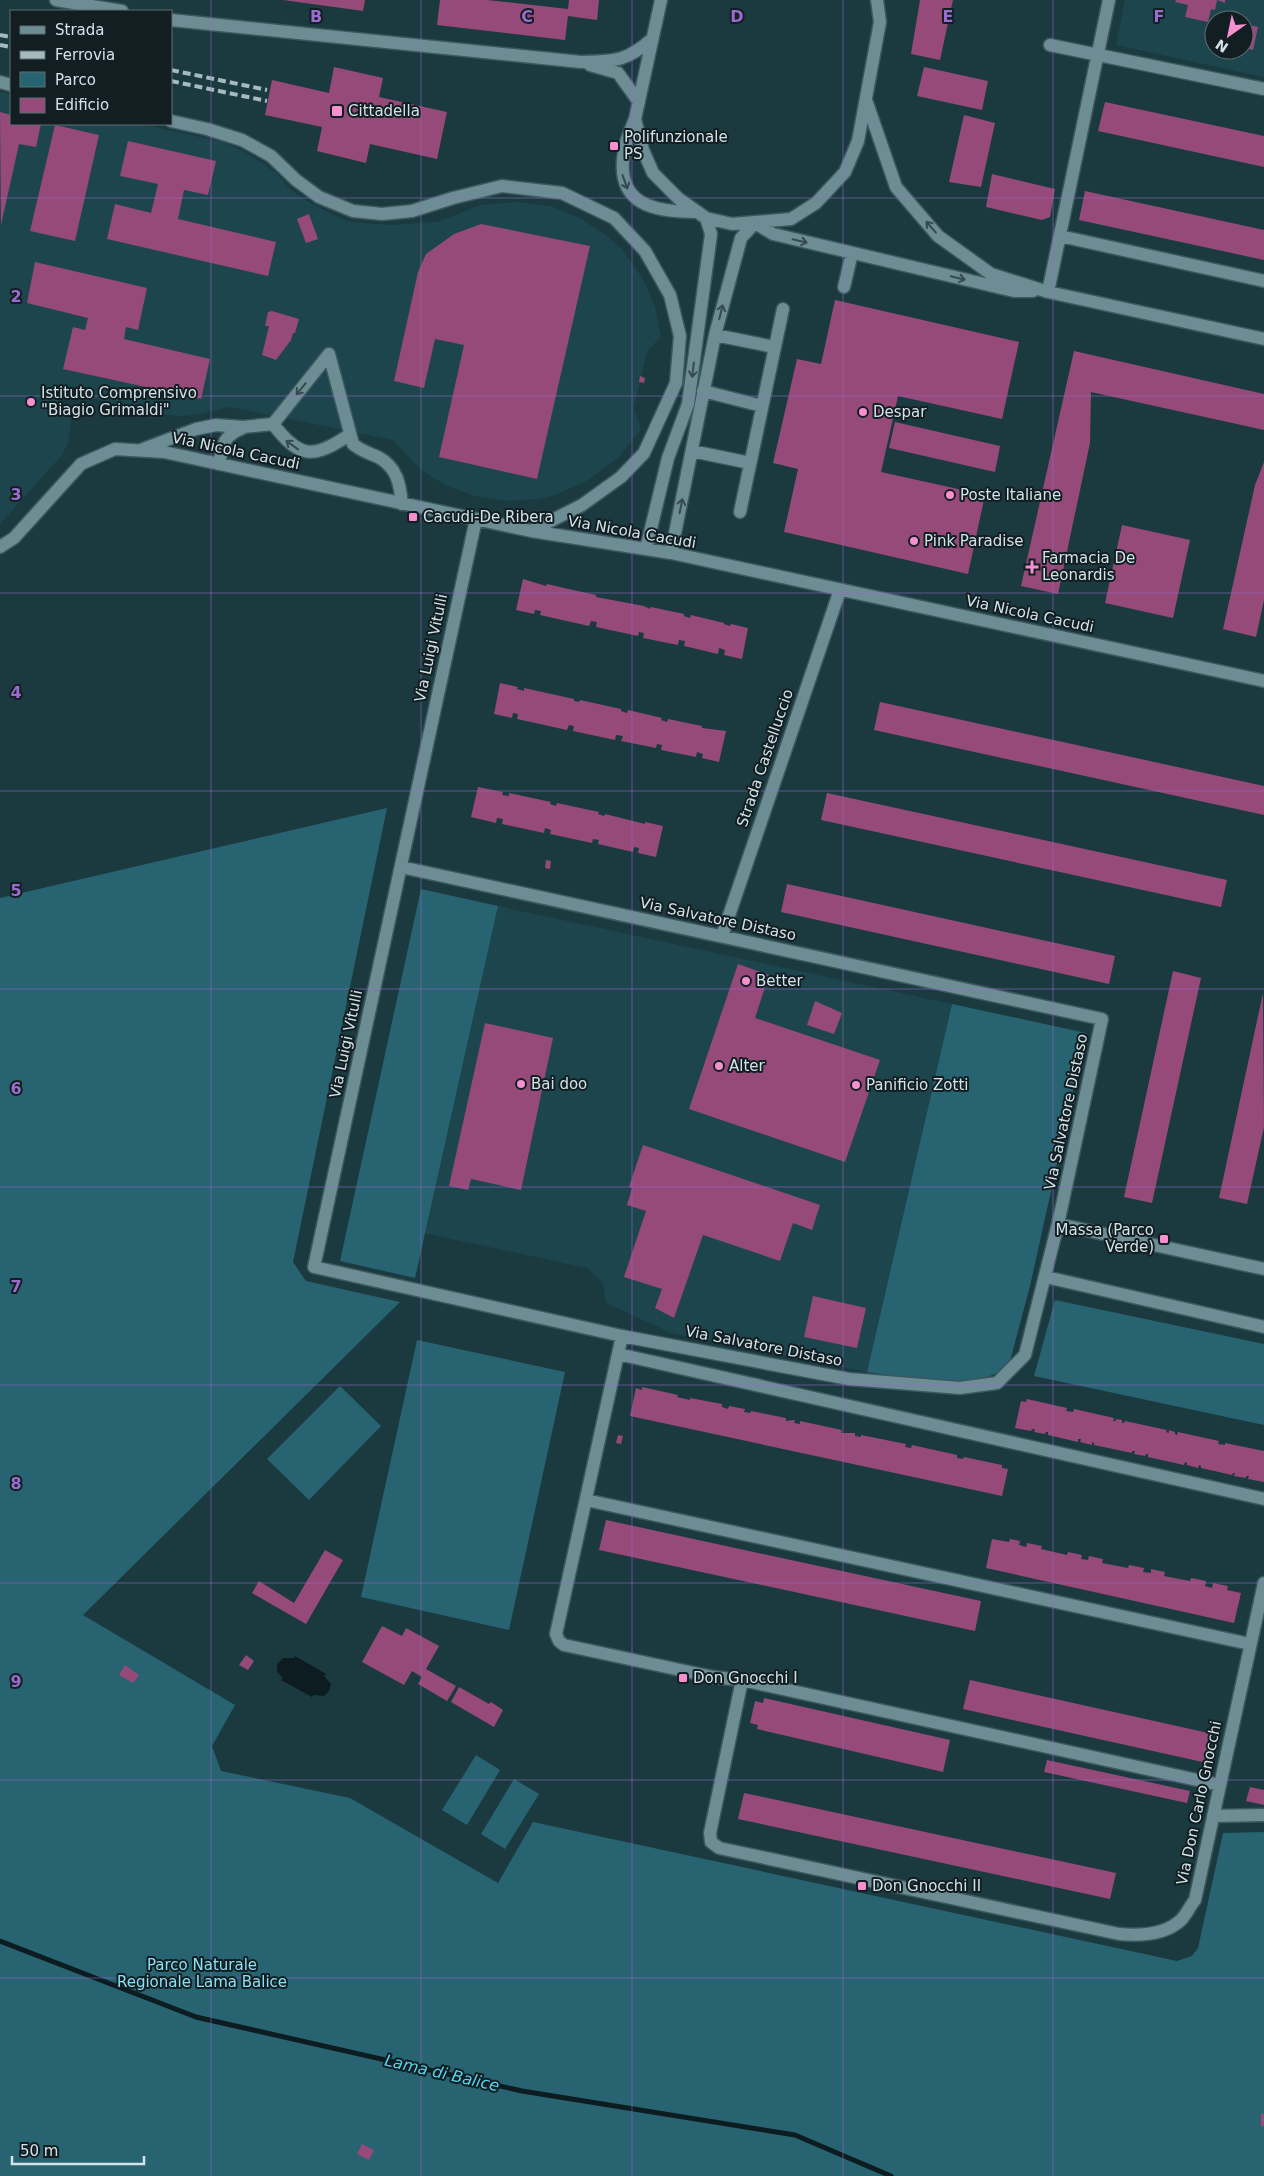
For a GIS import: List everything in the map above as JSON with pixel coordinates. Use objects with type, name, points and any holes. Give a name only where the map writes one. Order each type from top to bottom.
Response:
[{"type":"street","points":[[59,0],[116,10]]},
{"type":"street","points":[[661,0],[635,119],[624,150],[622,170],[624,182],[630,194],[645,206],[702,215],[732,224],[791,219],[816,203],[845,172],[858,141],[866,99],[880,22],[877,0]]},
{"type":"street","points":[[1048,292],[1109,0]]},
{"type":"street","points":[[172,20],[581,62],[614,61],[636,53],[652,39]]},
{"type":"street","points":[[1050,45],[1264,89]]},
{"type":"street","points":[[581,62],[618,73],[639,102]]},
{"type":"street","points":[[866,99],[896,187],[938,236],[991,274],[1048,292],[1264,339]]},
{"type":"street","points":[[635,119],[643,150],[652,173],[679,199],[702,215],[710,234],[688,404],[668,458],[646,549]]},
{"type":"street","points":[[172,121],[207,129],[242,140],[271,156],[296,180],[319,197],[353,211],[382,214],[412,211],[453,198],[502,186],[562,193],[614,218],[645,251],[670,295],[680,336],[676,383],[644,453],[622,478],[582,505],[531,531]]},
{"type":"street","points":[[755,223],[773,234],[852,253],[1014,291],[1048,292]]},
{"type":"street","points":[[671,554],[715,335],[741,238],[755,223]]},
{"type":"street","points":[[1060,236],[1264,281]]},
{"type":"street","points":[[844,287],[852,253]]},
{"type":"street","points":[[740,512],[783,309]]},
{"type":"street","points":[[715,335],[774,347]]},
{"type":"street","points":[[218,464],[223,443],[231,432],[243,428],[273,424],[329,354],[349,435],[353,444],[360,451],[389,464],[397,475],[402,504]]},
{"type":"street","points":[[703,391],[762,406]]},
{"type":"street","points":[[139,450],[172,437],[216,424],[243,428]]},
{"type":"street","points":[[273,424],[285,440],[296,450],[308,453],[319,451],[349,435]]},
{"type":"street","name":"Via Nicola Cacudi","points":[[0,547],[14,538],[81,464],[114,449],[164,452],[531,531],[671,554],[1264,681]]},
{"type":"street","points":[[692,451],[750,463]]},
{"type":"street","name":"Via Luigi Vitulli","points":[[476,519],[314,1267],[622,1336]]},
{"type":"street","name":"Strada Castelluccio","points":[[722,936],[840,590]]},
{"type":"street","name":"Via Salvatore Distaso","points":[[401,867],[1102,1019],[1046,1277],[1025,1355],[997,1383],[970,1387],[921,1386],[849,1379],[622,1336]]},
{"type":"street","points":[[1058,1224],[1264,1269]]},
{"type":"street","points":[[1046,1277],[1264,1327]]},
{"type":"street","points":[[622,1336],[556,1634],[558,1641],[564,1645],[713,1677],[742,1680],[1220,1785]]},
{"type":"street","points":[[618,1354],[1264,1499]]},
{"type":"street","points":[[586,1500],[1250,1644]]},
{"type":"street","name":"Via Don Carlo Gnocchi","points":[[742,1680],[710,1833],[711,1842],[719,1848],[1119,1934],[1136,1935],[1163,1931],[1181,1920],[1194,1900],[1264,1587]]},
{"type":"street","points":[[1213,1816],[1264,1815]]},
{"type":"shaded area","points":[[1125,0],[1264,0],[1264,77],[1116,45]]},
{"type":"shaded area","points":[[0,92],[10,94],[10,125],[146,125],[222,142],[245,152],[261,162],[277,174],[290,189],[307,201],[352,222],[391,225],[437,222],[481,205],[516,202],[550,206],[580,218],[622,249],[643,279],[655,307],[661,336],[647,352],[634,408],[641,429],[619,457],[588,480],[555,495],[537,499],[506,501],[475,496],[447,486],[421,470],[393,440],[230,407],[196,415],[178,416],[156,413],[59,391],[56,393],[71,420],[68,443],[62,455],[0,524]]},
{"type":"shaded area","points":[[498,906],[952,1004],[867,1372],[671,1333],[606,1303],[603,1283],[587,1268],[424,1233]]},
{"type":"shaded area","points":[[295,1656],[326,1674],[324,1676],[331,1684],[329,1691],[324,1696],[314,1695],[312,1697],[281,1680],[283,1678],[277,1672],[277,1664],[283,1658],[294,1658]]},
{"type":"green space","name":"Parco Naturale Regionale Lama Balice","points":[[387,808],[293,1262],[306,1281],[400,1302],[83,1615],[235,1705],[212,1746],[221,1771],[350,1798],[498,1883],[533,1822],[1177,1961],[1192,1956],[1198,1948],[1223,1833],[1264,1832],[1264,2176],[0,2176],[0,898]]},
{"type":"green space","points":[[421,889],[498,906],[415,1278],[340,1261]]},
{"type":"green space","points":[[952,1004],[1086,1033],[1030,1286],[1010,1361],[999,1372],[983,1378],[964,1381],[943,1381],[867,1372]]},
{"type":"green space","points":[[1055,1300],[1264,1344],[1264,1425],[1034,1376]]},
{"type":"green space","points":[[417,1340],[565,1372],[509,1630],[361,1597]]},
{"type":"green space","points":[[340,1386],[381,1426],[309,1500],[267,1459]]},
{"type":"green space","points":[[476,1755],[500,1770],[467,1825],[442,1810]]},
{"type":"green space","points":[[514,1779],[539,1794],[505,1849],[481,1834]]},
{"type":"building","points":[[283,0],[365,0],[363,11]]},
{"type":"building","points":[[440,0],[487,0],[568,9],[569,0],[599,0],[597,20],[568,16],[565,40],[437,25]]},
{"type":"building","points":[[920,0],[953,0],[940,60],[911,54]]},
{"type":"building","points":[[1176,0],[1217,0],[1215,10],[1204,10],[1204,21],[1185,17],[1188,5],[1175,2]]},
{"type":"building","points":[[1254,26],[1258,27],[1254,45]]},
{"type":"building","points":[[334,67],[383,78],[379,97],[447,112],[437,159],[370,144],[366,163],[317,151],[322,127],[265,115],[272,80],[329,93]]},
{"type":"building","points":[[924,67],[988,81],[982,110],[917,96]]},
{"type":"building","points":[[1105,102],[1264,136],[1264,167],[1098,131]]},
{"type":"building","points":[[0,112],[10,115],[10,125],[41,125],[36,147],[19,144],[1,225]]},
{"type":"building","points":[[964,115],[995,123],[981,187],[949,182]]},
{"type":"building","points":[[55,125],[99,135],[75,241],[30,231]]},
{"type":"building","points":[[128,141],[216,161],[208,195],[184,190],[178,219],[276,242],[268,276],[107,239],[115,204],[151,213],[158,184],[120,176]]},
{"type":"building","points":[[992,174],[1055,189],[1050,217],[1042,220],[986,207]]},
{"type":"building","points":[[1085,191],[1264,230],[1264,260],[1079,220]]},
{"type":"building","points":[[309,214],[318,239],[306,243],[297,219]]},
{"type":"building","points":[[481,224],[590,246],[537,479],[439,457],[464,345],[435,339],[424,388],[394,381],[418,272],[426,254],[454,234]]},
{"type":"building","points":[[35,262],[147,288],[138,330],[126,327],[124,339],[210,359],[201,399],[63,369],[73,327],[85,330],[88,318],[27,303]]},
{"type":"building","points":[[835,300],[1019,342],[1002,419],[898,396],[881,472],[985,495],[968,574],[784,532],[798,469],[773,463],[797,359],[821,364]]},
{"type":"building","points":[[272,311],[299,319],[295,333],[293,333],[291,340],[276,360],[262,355],[269,326],[265,326],[268,312]]},
{"type":"building","points":[[1074,351],[1264,394],[1264,430],[1091,392],[1090,443],[1058,594],[1021,586]]},
{"type":"building","points":[[640,376],[645,378],[644,383],[639,382]]},
{"type":"building","points":[[895,422],[1000,446],[995,472],[889,448]]},
{"type":"building","points":[[1264,462],[1264,600],[1256,637],[1223,629],[1255,485]]},
{"type":"building","points":[[1122,525],[1190,540],[1173,618],[1105,603]]},
{"type":"building","points":[[523,579],[546,586],[547,584],[596,595],[596,597],[644,606],[650,609],[651,607],[684,614],[684,616],[690,618],[691,615],[730,626],[731,624],[748,628],[742,659],[724,655],[725,650],[719,648],[718,654],[684,646],[685,641],[679,640],[678,645],[643,638],[644,633],[639,632],[638,636],[596,627],[597,622],[591,621],[589,626],[540,615],[541,611],[535,610],[534,614],[516,610]]},
{"type":"building","points":[[500,683],[518,687],[517,689],[524,691],[524,688],[574,699],[574,701],[579,702],[580,700],[621,709],[621,711],[627,713],[628,710],[662,718],[661,720],[667,722],[668,719],[702,726],[702,728],[726,731],[719,762],[702,758],[703,754],[697,752],[696,757],[661,750],[662,745],[657,744],[656,748],[621,741],[623,736],[616,735],[615,740],[573,731],[574,726],[569,725],[567,730],[517,719],[518,714],[513,713],[512,718],[494,714]]},
{"type":"building","points":[[880,702],[1264,786],[1264,815],[874,730]]},
{"type":"building","points":[[478,787],[503,792],[502,795],[509,796],[509,793],[551,802],[550,804],[556,806],[557,803],[599,812],[598,814],[604,816],[605,814],[645,824],[645,822],[663,826],[656,857],[638,853],[639,848],[634,847],[633,852],[598,844],[599,840],[593,839],[592,843],[550,834],[551,830],[545,828],[544,833],[502,824],[503,819],[497,818],[496,823],[471,817]]},
{"type":"building","points":[[827,793],[1227,880],[1221,907],[821,820]]},
{"type":"building","points":[[546,860],[551,861],[550,869],[545,868]]},
{"type":"building","points":[[787,884],[1115,956],[1109,984],[781,912]]},
{"type":"building","points":[[738,964],[769,975],[755,1018],[880,1060],[845,1162],[689,1109]]},
{"type":"building","points":[[1173,971],[1201,978],[1152,1203],[1124,1197]]},
{"type":"building","points":[[1263,993],[1264,1127],[1247,1204],[1219,1198]]},
{"type":"building","points":[[815,1001],[842,1013],[834,1034],[807,1025]]},
{"type":"building","points":[[485,1023],[553,1038],[521,1190],[471,1179],[468,1190],[449,1186]]},
{"type":"building","points":[[643,1145],[820,1205],[812,1230],[793,1223],[780,1261],[703,1235],[674,1318],[655,1308],[662,1289],[624,1277],[646,1211],[627,1205],[632,1188],[629,1187]]},
{"type":"building","points":[[813,1296],[866,1308],[857,1348],[804,1337]]},
{"type":"building","points":[[642,1387],[678,1395],[677,1397],[690,1400],[690,1398],[722,1404],[722,1407],[728,1409],[729,1406],[745,1409],[744,1412],[750,1413],[751,1411],[786,1418],[786,1421],[795,1420],[794,1423],[800,1424],[800,1421],[842,1430],[841,1433],[855,1433],[855,1436],[861,1437],[861,1435],[906,1444],[905,1447],[911,1448],[912,1445],[957,1455],[957,1458],[963,1459],[964,1457],[1002,1465],[1002,1468],[1008,1469],[1002,1496],[630,1416],[636,1388],[642,1390]]},
{"type":"building","points":[[1027,1399],[1067,1408],[1066,1411],[1073,1412],[1074,1409],[1114,1418],[1113,1421],[1116,1421],[1116,1419],[1122,1420],[1122,1423],[1125,1421],[1167,1430],[1166,1432],[1169,1433],[1169,1430],[1177,1435],[1178,1432],[1219,1441],[1218,1444],[1225,1445],[1225,1443],[1264,1451],[1264,1482],[1248,1479],[1249,1476],[1246,1476],[1246,1478],[1234,1476],[1235,1473],[1232,1475],[1201,1468],[1199,1465],[1198,1468],[1187,1465],[1185,1462],[1184,1465],[1148,1457],[1148,1454],[1145,1456],[1134,1454],[1135,1451],[1132,1451],[1132,1453],[1094,1445],[1092,1442],[1092,1445],[1080,1442],[1081,1439],[1078,1439],[1078,1442],[1048,1435],[1048,1432],[1045,1434],[1034,1432],[1035,1429],[1031,1431],[1015,1428],[1021,1401],[1026,1402]]},
{"type":"building","points":[[618,1435],[623,1436],[621,1444],[616,1443]]},
{"type":"building","points":[[606,1520],[981,1601],[975,1631],[599,1550]]},
{"type":"building","points":[[992,1539],[1009,1542],[1010,1539],[1020,1541],[1019,1545],[1026,1547],[1027,1543],[1042,1546],[1041,1549],[1067,1555],[1068,1552],[1082,1555],[1081,1559],[1088,1560],[1089,1556],[1103,1559],[1102,1563],[1128,1568],[1129,1565],[1144,1568],[1143,1572],[1151,1573],[1151,1569],[1165,1572],[1164,1576],[1190,1581],[1191,1578],[1206,1581],[1205,1586],[1212,1588],[1213,1583],[1228,1586],[1227,1590],[1241,1593],[1234,1623],[986,1568]]},
{"type":"building","points":[[325,1550],[343,1560],[306,1624],[252,1593],[259,1581],[294,1603]]},
{"type":"building","points":[[382,1626],[402,1636],[406,1628],[439,1646],[426,1669],[456,1686],[447,1701],[418,1684],[422,1677],[412,1671],[404,1685],[362,1662]]},
{"type":"building","points":[[246,1655],[254,1661],[248,1670],[239,1665]]},
{"type":"building","points":[[125,1665],[139,1675],[133,1683],[119,1675]]},
{"type":"building","points":[[970,1680],[1213,1734],[1207,1763],[963,1709]]},
{"type":"building","points":[[459,1687],[489,1704],[491,1702],[503,1710],[494,1727],[451,1702]]},
{"type":"building","points":[[764,1698],[950,1740],[943,1772],[757,1729],[758,1725],[750,1723],[755,1701],[763,1703]]},
{"type":"building","points":[[1047,1760],[1190,1791],[1187,1803],[1044,1772]]},
{"type":"building","points":[[1250,1787],[1264,1790],[1264,1805],[1246,1801]]},
{"type":"building","points":[[744,1793],[1116,1873],[1110,1899],[738,1819]]},
{"type":"building","points":[[1261,2114],[1264,2114],[1264,2126],[1261,2126]]},
{"type":"building","points":[[362,2144],[374,2150],[369,2160],[357,2154]]},
{"type":"waterway","name":"Lama di Balice","points":[[0,1941],[196,2017],[522,2091],[795,2135],[891,2176]]},
{"type":"railway","points":[[0,35],[10,37]]},
{"type":"railway","points":[[0,45],[10,47]]},
{"type":"railway","points":[[172,70],[267,90]]},
{"type":"railway","points":[[172,81],[267,101]]},
{"type":"place","name":"Cittadella","points":[[337,111]]},
{"type":"place","name":"Polifunzionale PS","points":[[614,146]]},
{"type":"place","name":"Istituto Comprensivo \"Biagio Grimaldi\"","points":[[31,402]]},
{"type":"place","name":"Despar","points":[[863,412]]},
{"type":"place","name":"Poste Italiane","points":[[950,495]]},
{"type":"place","name":"Cacudi-De Ribera","points":[[413,517]]},
{"type":"place","name":"Pink Paradise","points":[[914,541]]},
{"type":"place","name":"Farmacia De Leonardis","points":[[1032,567]]},
{"type":"place","name":"Better","points":[[746,981]]},
{"type":"place","name":"Alter","points":[[719,1066]]},
{"type":"place","name":"Bai doo","points":[[521,1084]]},
{"type":"place","name":"Panificio Zotti","points":[[856,1085]]},
{"type":"place","name":"Massa (Parco Verde)","points":[[1164,1239]]},
{"type":"place","name":"Don Gnocchi I","points":[[683,1678]]},
{"type":"place","name":"Don Gnocchi II","points":[[862,1886]]}]
